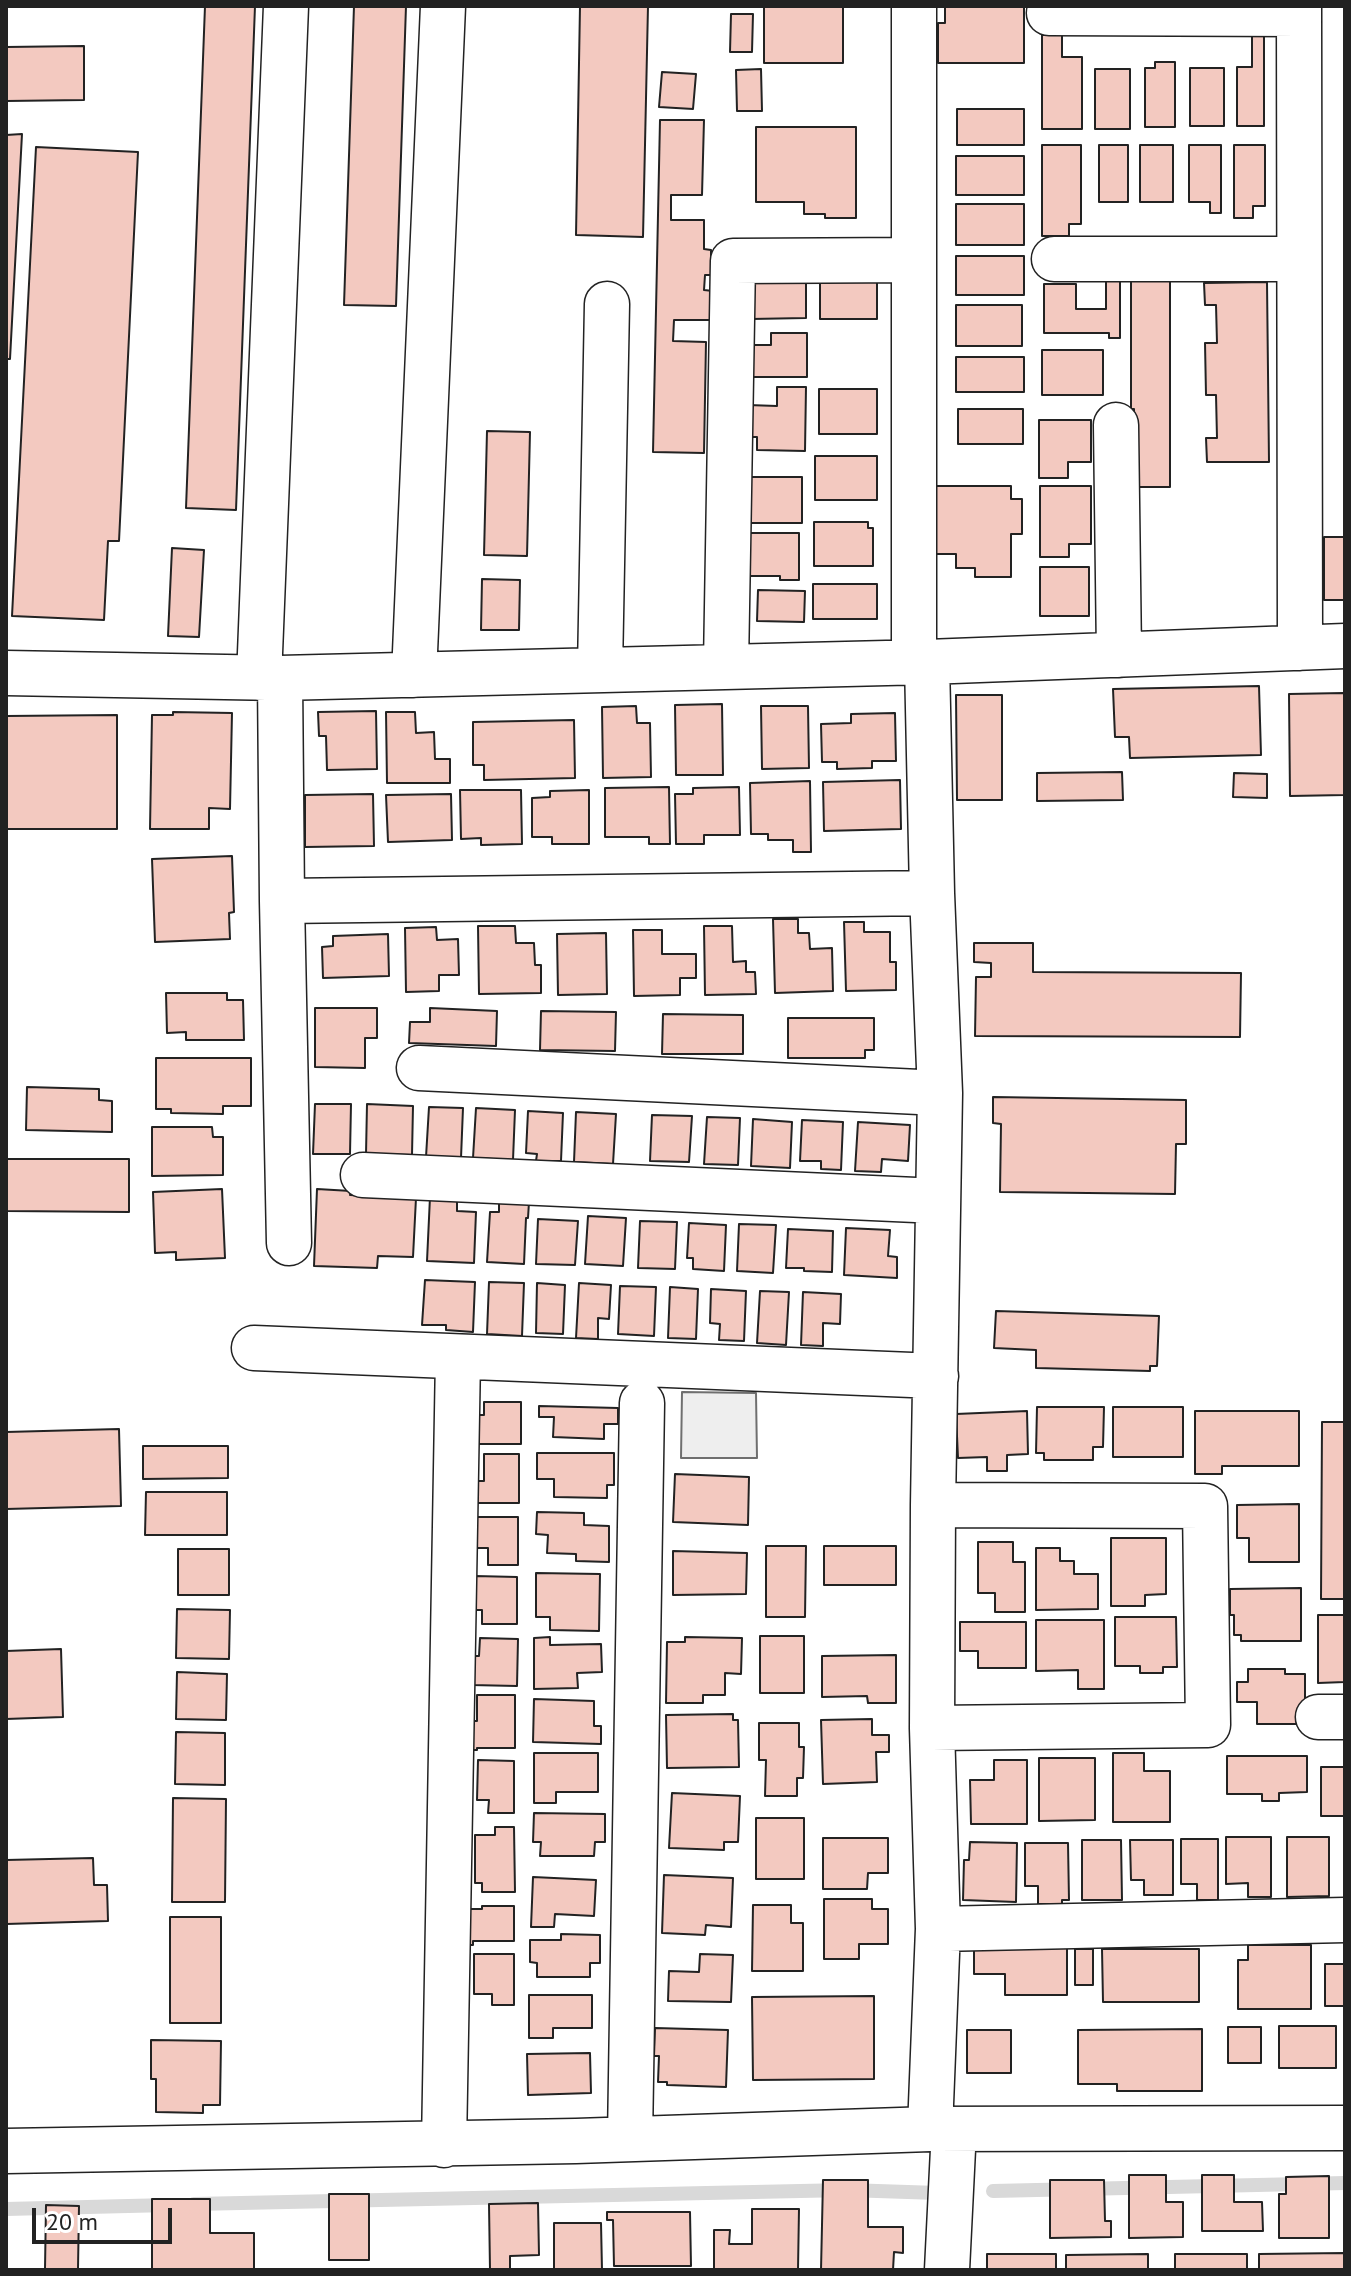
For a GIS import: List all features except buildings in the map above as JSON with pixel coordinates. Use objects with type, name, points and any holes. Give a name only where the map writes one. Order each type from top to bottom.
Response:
[{"type":"street","points":[[286,6],[270,678],[282,901],[289,1243]]},
{"type":"street","points":[[414,675],[443,6]]},
{"type":"street","points":[[914,6],[914,260],[921,662],[940,1093],[932,1728],[947,2270]]},
{"type":"street","points":[[1049,13],[1299,10],[1300,648]]},
{"type":"street","points":[[1054,259],[1299,259]]},
{"type":"street","points":[[726,665],[733,261],[914,260]]},
{"type":"street","points":[[600,669],[607,304]]},
{"type":"street","points":[[1116,425],[1119,655]]},
{"type":"street","points":[[6,673],[270,678],[921,662],[1345,646]]},
{"type":"street","points":[[282,901],[932,893]]},
{"type":"street","points":[[419,1068],[940,1093]]},
{"type":"street","points":[[363,1175],[938,1201]]},
{"type":"street","points":[[254,1348],[936,1376]]},
{"type":"street","points":[[444,2145],[458,1357]]},
{"type":"street","points":[[630,2138],[642,1403]]},
{"type":"street","points":[[932,1728],[1208,1725],[1205,1506],[933,1505]]},
{"type":"street","points":[[938,1929],[1345,1920]]},
{"type":"street","points":[[6,2151],[444,2145],[942,2129],[1345,2128]]},
{"type":"shaded area","points":[[682,1392],[756,1393],[757,1458],[681,1458]]},
{"type":"waterway","points":[[993,2191],[1345,2183]]},
{"type":"waterway","points":[[194,2204],[847,2190],[938,2193]]},
{"type":"waterway","points":[[6,2209],[169,2205]]}]
